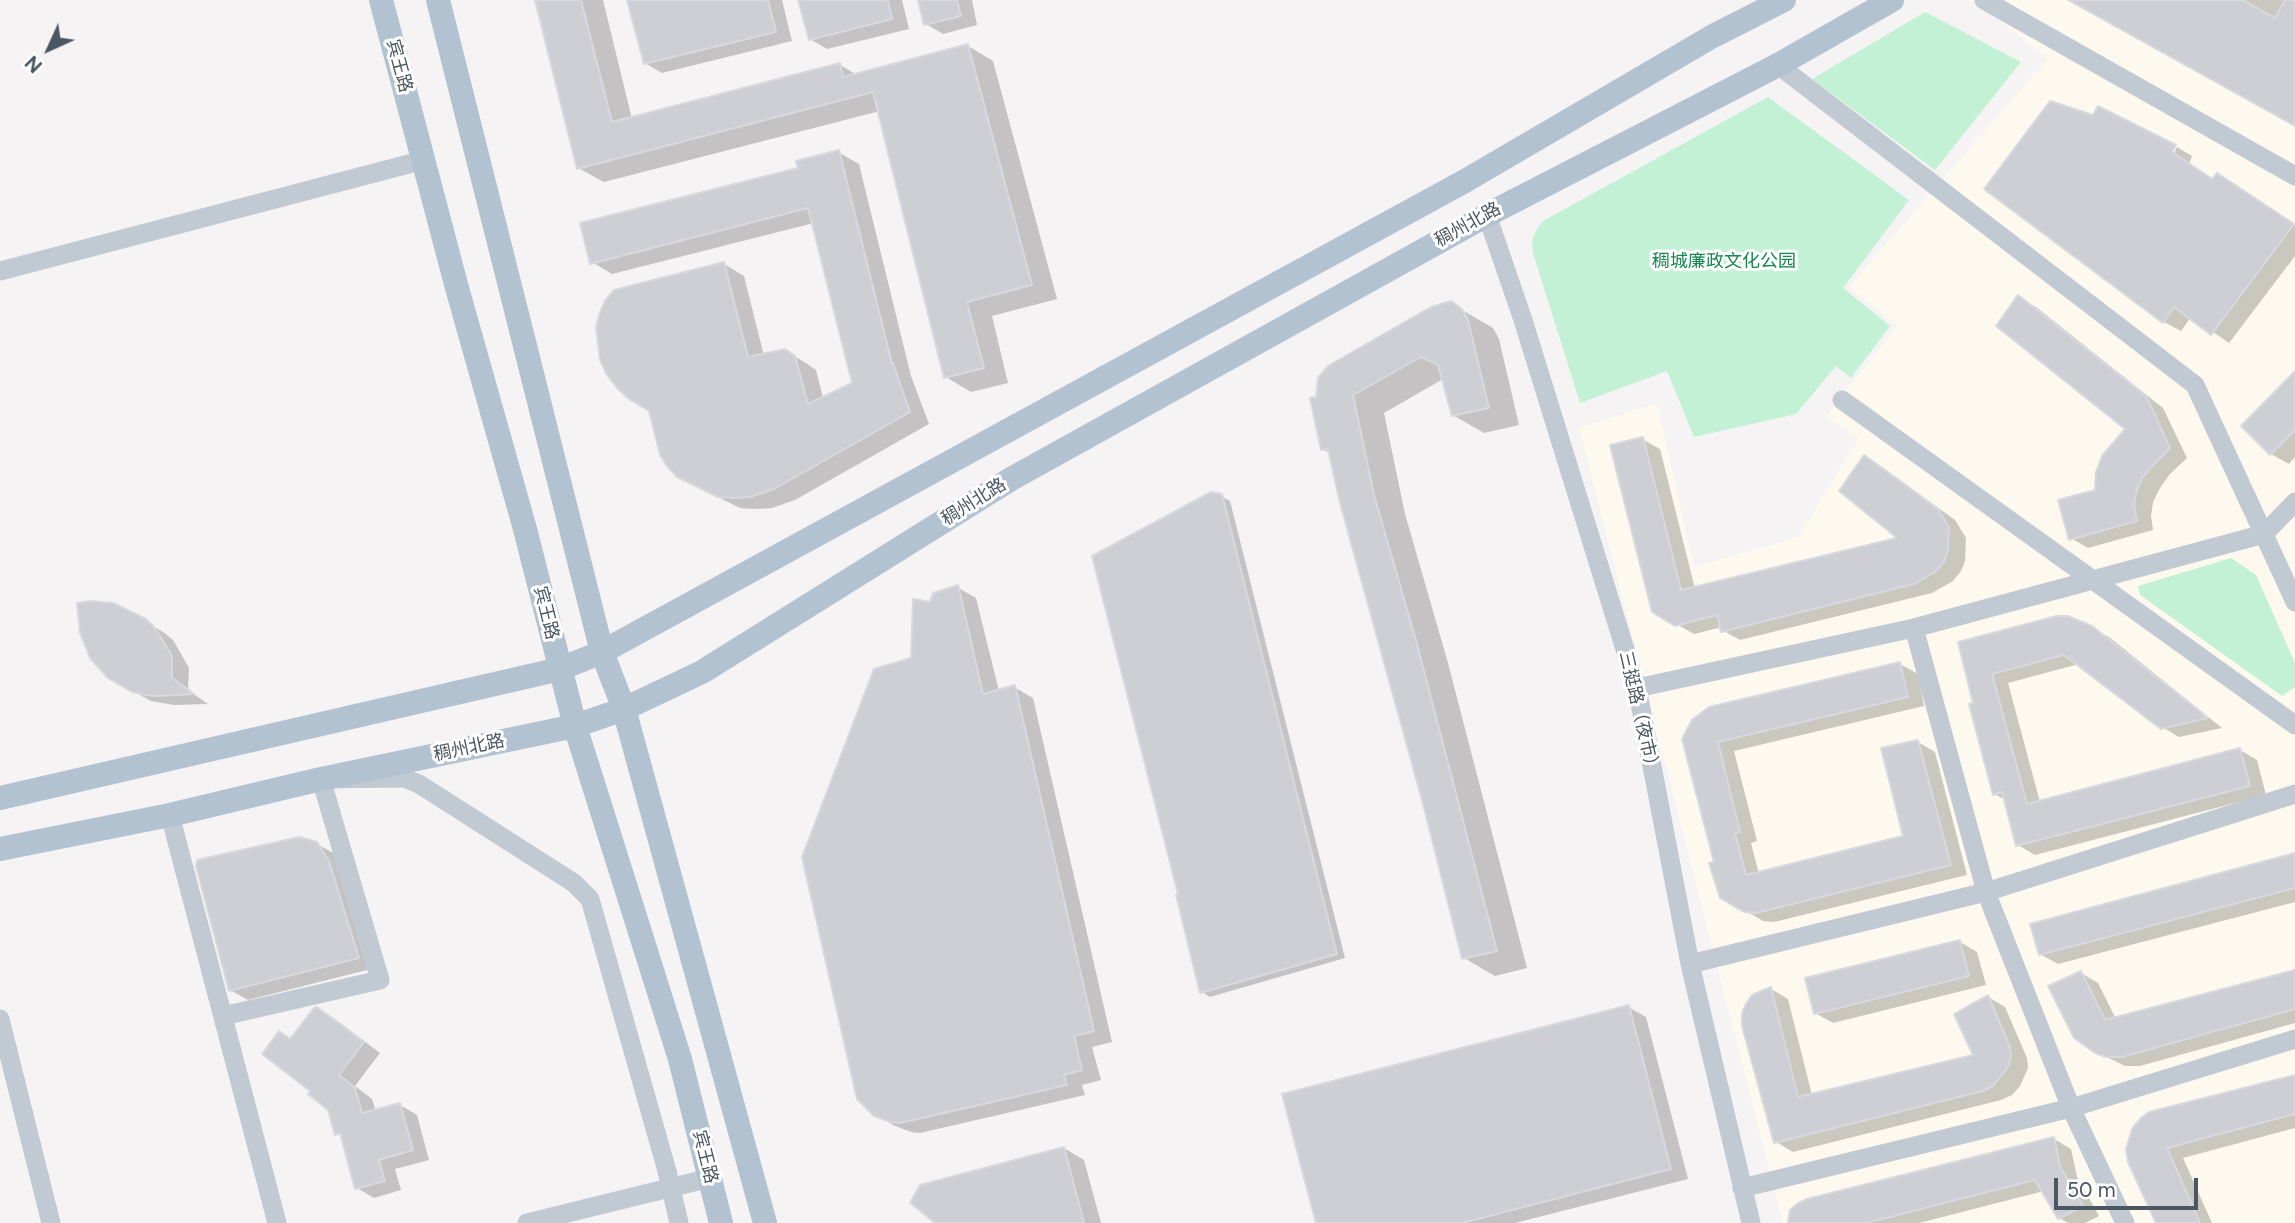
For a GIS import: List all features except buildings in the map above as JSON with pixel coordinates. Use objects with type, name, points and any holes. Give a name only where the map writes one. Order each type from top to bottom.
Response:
[{"type":"main road","name":"宾王路","points":[[381,0],[525,529],[575,726],[680,1059],[721,1223]]},
{"type":"main road","points":[[438,0],[602,652],[624,709],[765,1223]]},
{"type":"main road","points":[[0,798],[560,669],[602,652],[1465,181],[1713,36],[1784,0]]},
{"type":"main road","name":"稠州北路","points":[[0,849],[170,815],[321,779],[575,726],[624,709],[702,672],[1011,479],[1487,215],[1778,65],[1892,0]]},
{"type":"street","points":[[1984,0],[2295,176]]},
{"type":"street","points":[[1778,65],[2195,385],[2295,602]]},
{"type":"street","points":[[0,271],[424,160]]},
{"type":"street","name":"三挺路（夜市）","points":[[1487,215],[1523,320],[1637,688],[1690,964],[1751,1223]]},
{"type":"street","points":[[1842,400],[2295,725]]},
{"type":"street","points":[[1637,688],[1914,628],[2264,534],[2295,502]]},
{"type":"street","points":[[1914,628],[1986,892],[2071,1108],[2125,1223]]},
{"type":"street","points":[[223,1016],[380,979],[321,779],[404,778],[419,784],[584,891],[590,899],[671,1188],[676,1222]]},
{"type":"street","points":[[1690,964],[1986,892],[2295,794]]},
{"type":"street","points":[[170,815],[277,1223]]},
{"type":"street","points":[[0,1019],[4,1054],[51,1223]]},
{"type":"street","points":[[1742,1188],[2071,1108],[2295,1039]]},
{"type":"street","points":[[527,1223],[710,1178]]},
{"type":"shaded area","points":[[1994,0],[2295,0],[2295,1223],[1783,1223],[1579,428],[1657,403],[1694,567],[1798,537],[1859,438],[1826,417],[1897,326],[1849,287],[2048,58],[2002,24]]},
{"type":"green space","points":[[1925,12],[2021,62],[1935,170],[1812,79]]},
{"type":"green space","name":"稠城廉政文化公园","points":[[1768,97],[1909,200],[1843,288],[1890,326],[1851,378],[1836,366],[1796,414],[1694,437],[1667,371],[1580,403],[1534,256],[1532,241],[1537,229],[1543,221]]},
{"type":"green space","points":[[2231,558],[2256,575],[2295,663],[2295,687],[2282,696],[2140,595],[2138,586]]}]
